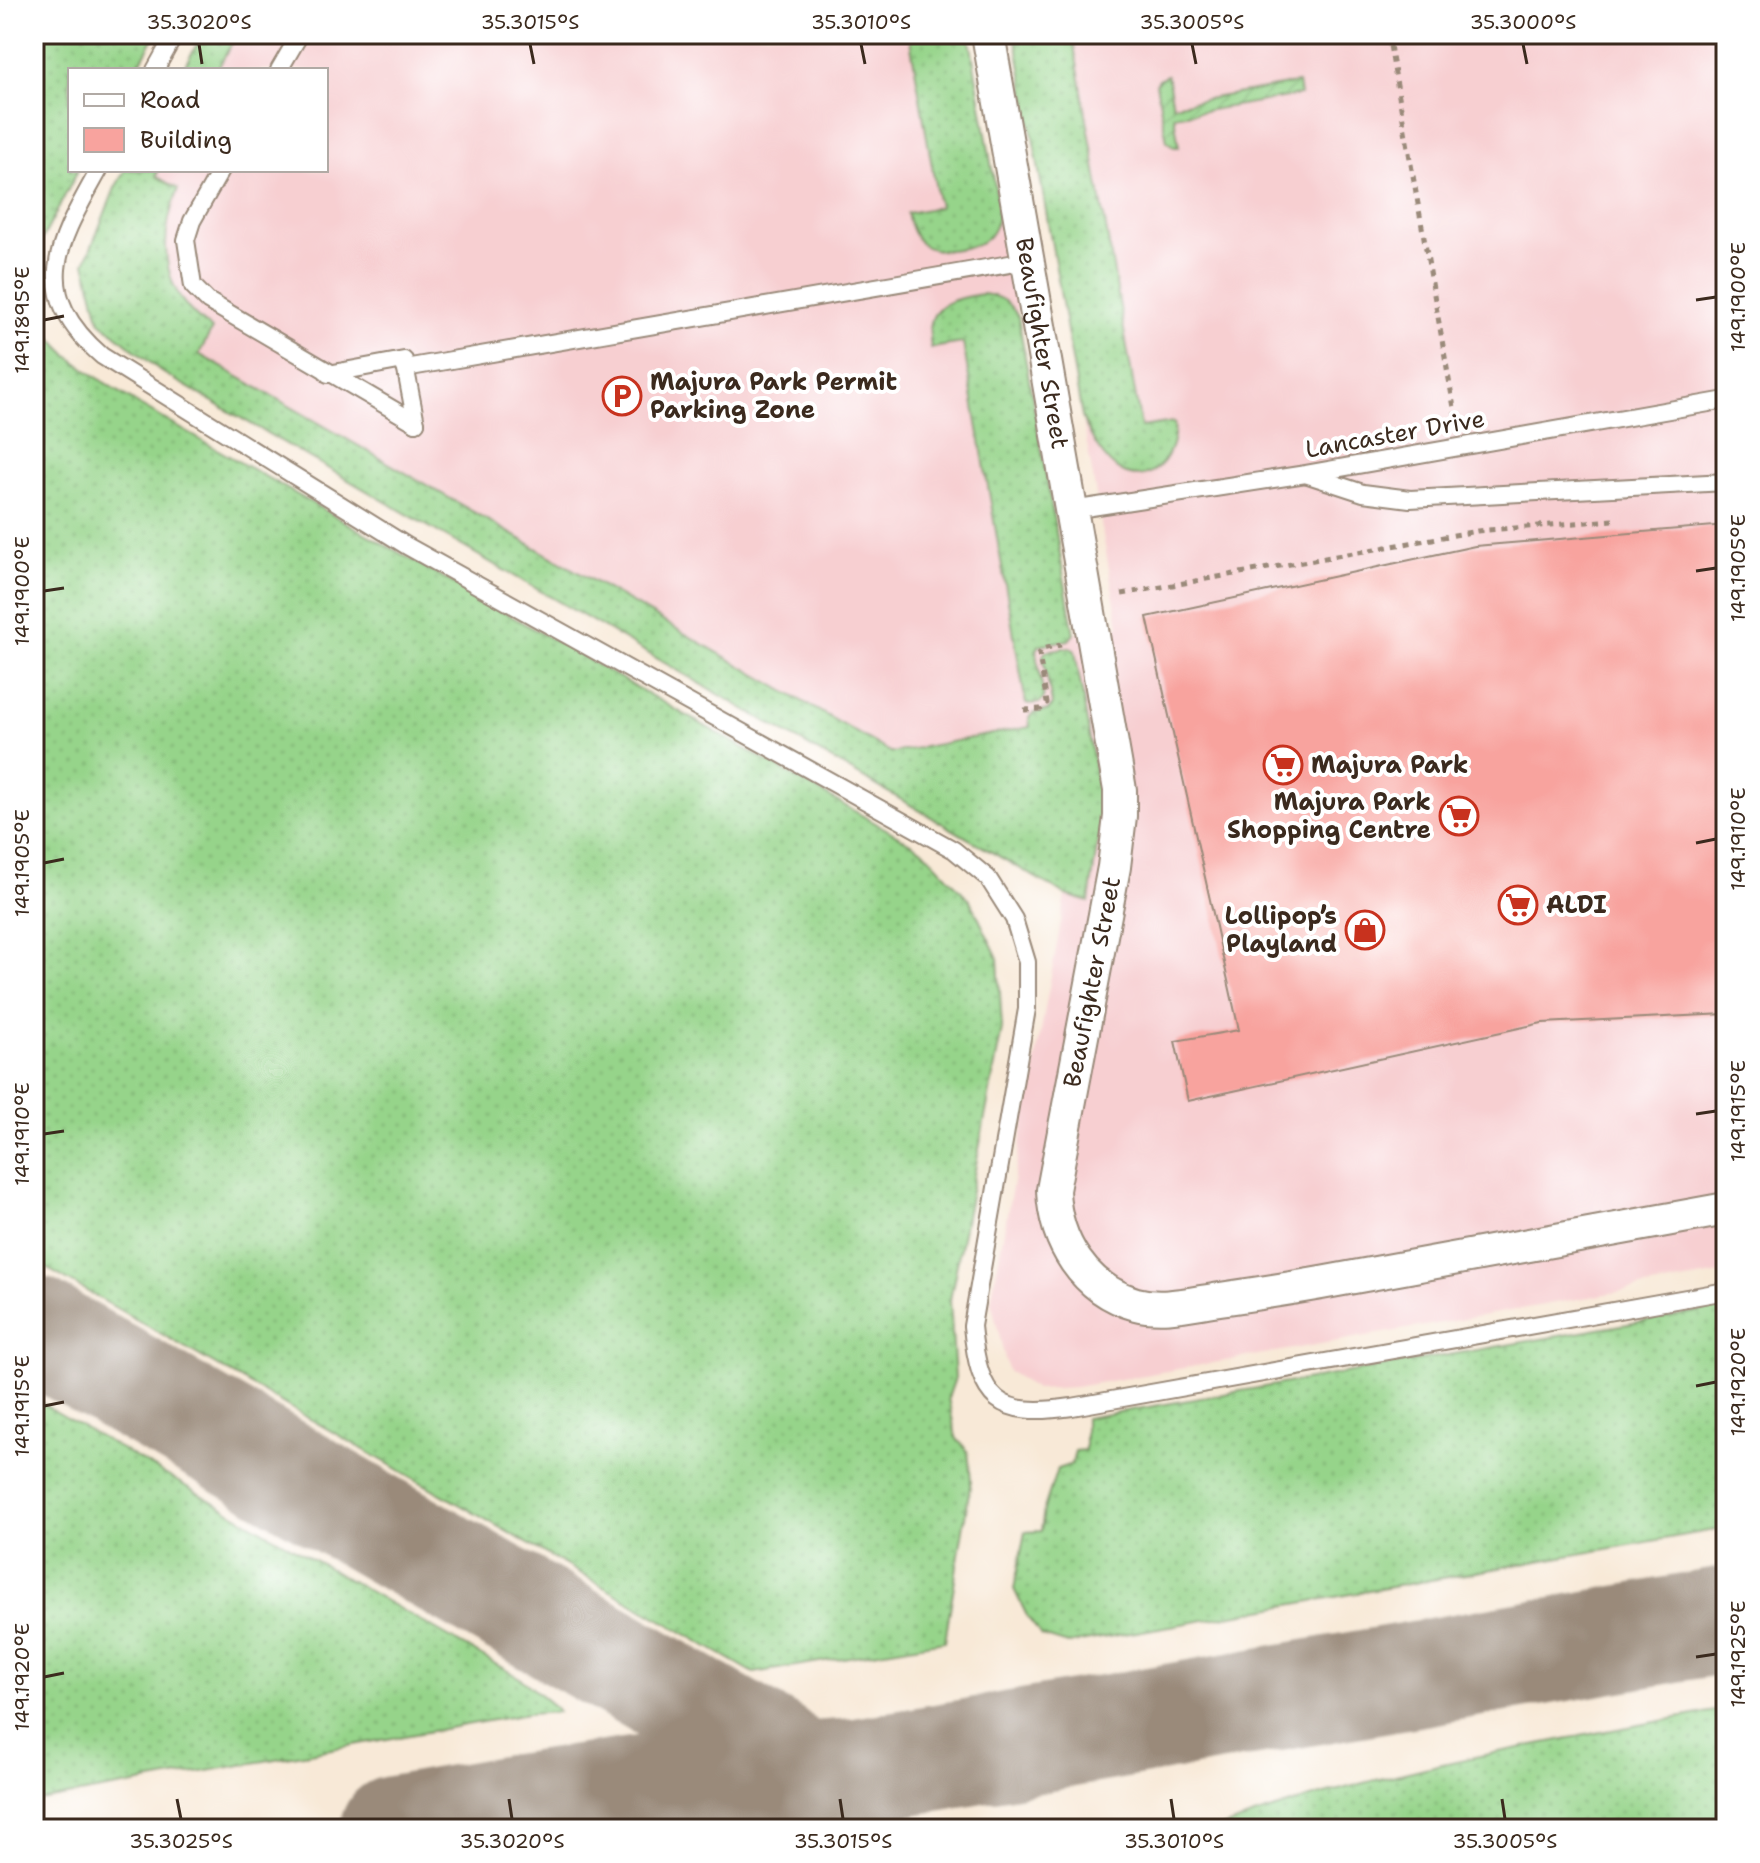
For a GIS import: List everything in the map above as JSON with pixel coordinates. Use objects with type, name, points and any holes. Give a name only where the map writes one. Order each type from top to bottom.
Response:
[{"type":"street","name":"Beaufighter Street","points":[[988,34],[1113,741],[1120,816],[1114,867],[1053,1190],[1060,1230],[1074,1260],[1091,1280],[1111,1294],[1133,1303],[1171,1307],[1726,1209]]},
{"type":"lane","points":[[156,68],[175,34]]},
{"type":"lane","points":[[280,68],[300,34]]},
{"type":"lane","points":[[98,172],[68,227],[56,271],[57,285],[70,322],[102,356],[407,546],[954,850],[988,878],[1014,919],[1027,962],[1027,1009],[972,1326],[982,1377],[1003,1405],[1014,1409],[1062,1408],[1726,1291]]},
{"type":"lane","points":[[220,172],[192,221],[186,240],[195,290],[328,374],[416,423],[404,364]]},
{"type":"lane","points":[[328,374],[1027,261]]},
{"type":"lane","name":"Lancaster Drive","points":[[1072,510],[1306,474],[1726,400]]},
{"type":"lane","points":[[1306,474],[1363,493],[1410,499],[1726,482]]},
{"type":"path","points":[[1388,34],[1458,428]]},
{"type":"path","points":[[1087,601],[1477,531],[1617,519]]},
{"type":"path","points":[[1024,710],[1041,709],[1047,703],[1039,654],[1042,649],[1094,639]]},
{"type":"shaded area","name":"Majura Park","points":[[203,34],[969,34],[1074,634],[1119,626],[1015,34],[1726,34],[1726,1273],[1075,1387],[1036,1389],[1008,1371],[991,1301],[1066,895],[163,373],[100,322],[85,263],[124,172],[328,172],[328,68],[183,68]]},
{"type":"green space","points":[[34,34],[156,34],[137,68],[68,68],[68,172],[77,172],[41,242],[34,263]]},
{"type":"green space","points":[[203,34],[237,34],[218,68],[183,68]]},
{"type":"green space","points":[[909,34],[969,34],[999,210],[993,232],[984,241],[971,246],[951,250],[933,249],[919,241],[910,225],[907,213],[939,207]]},
{"type":"green space","points":[[1015,34],[1072,34],[1141,427],[1174,422],[1168,454],[1162,464],[1145,475],[1134,476],[1115,468],[1093,440],[1082,417]]},
{"type":"green space","points":[[1167,75],[1173,105],[1298,83],[1300,95],[1174,116],[1179,147],[1174,147],[1167,141],[1156,84]]},
{"type":"green space","points":[[124,172],[158,172],[156,176],[178,189],[167,229],[168,266],[182,300],[212,329],[199,354],[892,753],[1030,727],[1029,718],[1033,713],[1049,710],[1052,704],[1043,656],[1046,651],[1070,647],[1075,651],[1102,811],[1089,902],[1066,895],[163,373],[100,322],[85,263]]},
{"type":"green space","points":[[982,294],[1003,300],[1018,317],[1074,634],[1069,640],[1039,645],[1036,650],[1044,698],[1040,703],[1026,704],[963,343],[931,348],[931,322],[940,307],[948,302]]},
{"type":"green space","points":[[34,303],[41,321],[63,350],[93,375],[141,406],[923,850],[970,900],[998,958],[1002,1029],[950,1300],[955,1378],[948,1398],[956,1437],[968,1452],[971,1480],[945,1641],[754,1673],[34,1261]]},
{"type":"green space","points":[[1726,1307],[1726,1528],[1068,1644],[1042,1636],[1028,1618],[1014,1589],[1025,1532],[1041,1531],[1044,1509],[1057,1469],[1072,1464],[1075,1451],[1085,1450],[1085,1418]]},
{"type":"green space","points":[[34,1399],[520,1678],[558,1712],[527,1714],[34,1802]]},
{"type":"green space","points":[[1726,1709],[1726,1829],[1218,1829],[1342,1789],[1405,1773],[1533,1745]]},
{"type":"building","points":[[1153,34],[1189,34],[1189,36],[1155,42]]},
{"type":"building","name":"Majura Park Shopping Centre","points":[[1726,525],[1726,1014],[1542,1023],[1188,1101],[1175,1041],[1239,1030],[1147,617],[1475,546]]},
{"type":"taxiway","points":[[34,1329],[774,1753],[815,1790]]},
{"type":"taxiway","points":[[517,1807],[687,1782],[858,1771],[1726,1620]]},
{"type":"taxiway","points":[[393,1829],[517,1807],[551,1805],[589,1811]]},
{"type":"place","name":"Majura Park Permit Parking Zone","points":[[622,396]]},
{"type":"place","name":"Majura Park","points":[[1283,765]]},
{"type":"place","name":"Majura Park Shopping Centre","points":[[1459,816]]},
{"type":"place","name":"ALDI","points":[[1518,905]]},
{"type":"place","name":"Lollipop’s Playland","points":[[1365,930]]}]
